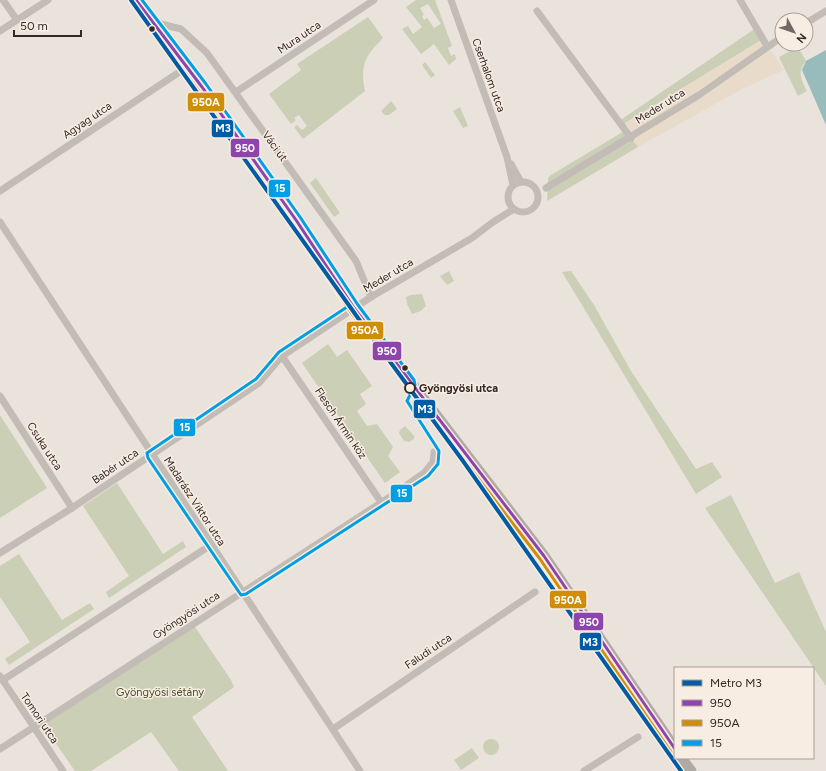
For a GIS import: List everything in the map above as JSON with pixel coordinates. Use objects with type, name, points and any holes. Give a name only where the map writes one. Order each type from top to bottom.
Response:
[{"type":"main road","points":[[136,0],[296,220],[354,308],[544,556],[674,748]]},
{"type":"main road","points":[[682,759],[690,771]]},
{"type":"street","points":[[3,0],[17,20]]},
{"type":"street","points":[[0,30],[48,0]]},
{"type":"street","name":"Mura utca","points":[[236,92],[374,0]]},
{"type":"street","name":"Cserhalom utca","points":[[451,0],[507,157],[513,185]]},
{"type":"street","points":[[740,0],[767,46]]},
{"type":"street","points":[[537,11],[631,138]]},
{"type":"street","points":[[814,18],[826,11]]},
{"type":"street","name":"Váci út","points":[[152,22],[181,29],[207,53],[356,261],[371,297]]},
{"type":"street","name":"Meder utca","points":[[546,188],[631,138],[698,96],[774,42]]},
{"type":"street","name":"Agyag utca","points":[[0,190],[186,67]]},
{"type":"street","name":"Cserhalom utca","points":[[507,157],[521,182]]},
{"type":"street","points":[[521,182],[533,186],[537,199],[534,207],[525,212],[512,207],[508,192],[513,185],[521,182]]},
{"type":"street","name":"Meder utca","points":[[354,308],[472,238],[512,207]]},
{"type":"street","name":"Madarász Viktor utca","points":[[0,222],[211,545],[243,590],[360,771]]},
{"type":"street","name":"Babér utca","points":[[0,553],[72,508],[259,383],[282,356],[354,308]]},
{"type":"street","name":"Flesch Ármin köz","points":[[282,356],[381,502]]},
{"type":"street","name":"Csuka utca","points":[[0,396],[72,508]]},
{"type":"street","name":"Gyöngyösi utca","points":[[0,749],[425,472],[433,462],[434,452]]},
{"type":"street","points":[[1,678],[211,545]]},
{"type":"street","name":"Faludi utca","points":[[333,729],[535,592]]},
{"type":"street","name":"Tomori utca","points":[[1,678],[63,771]]},
{"type":"street","points":[[584,771],[638,737]]},
{"type":"green space","points":[[416,0],[435,0],[452,46],[448,48],[451,56],[455,54],[456,59],[449,65],[434,44],[421,54],[402,29],[408,26],[413,34],[422,27],[406,7]],"holes":[[[428,4],[441,24],[434,28],[427,18],[424,20],[422,16],[424,15],[420,8]]]},
{"type":"green space","points":[[368,17],[383,38],[372,50],[365,62],[363,74],[365,91],[303,139],[294,127],[297,125],[302,130],[307,126],[299,115],[294,118],[296,120],[291,124],[269,94],[301,70],[297,64]]},
{"type":"green space","points":[[756,28],[763,39],[622,125],[619,121]]},
{"type":"green space","points":[[788,52],[801,52],[806,61],[802,68],[801,76],[807,91],[798,96],[779,57]]},
{"type":"green space","points":[[425,62],[435,75],[431,78],[422,65]]},
{"type":"green space","points":[[391,101],[397,109],[389,115],[385,115],[381,111]]},
{"type":"green space","points":[[460,107],[468,126],[463,128],[453,111]]},
{"type":"green space","points":[[626,130],[638,147],[547,201],[548,178],[551,175]]},
{"type":"green space","points":[[316,178],[340,213],[334,217],[310,183]]},
{"type":"green space","points":[[449,271],[454,281],[447,285],[440,276]]},
{"type":"green space","points":[[571,271],[594,305],[631,371],[696,469],[712,462],[722,477],[696,494],[562,272]]},
{"type":"green space","points":[[422,294],[426,306],[421,311],[412,314],[407,304],[406,297]]},
{"type":"green space","points":[[328,344],[337,357],[347,350],[372,386],[360,394],[366,404],[357,411],[367,426],[377,424],[393,447],[388,456],[400,472],[385,483],[302,363]]},
{"type":"green space","points":[[0,415],[47,488],[0,518]]},
{"type":"green space","points":[[405,426],[414,436],[414,439],[409,442],[404,441],[399,433]]},
{"type":"green space","points":[[117,483],[163,554],[183,541],[186,547],[109,598],[106,592],[129,576],[83,506]]},
{"type":"green space","points":[[731,495],[775,583],[799,572],[826,632],[826,686],[814,667],[705,508]]},
{"type":"green space","points":[[19,554],[62,620],[90,603],[94,609],[9,665],[5,659],[30,642],[0,597],[0,566]]},
{"type":"green space","name":"Gyöngyösi sétány","points":[[193,624],[231,680],[234,687],[192,717],[228,771],[179,771],[151,732],[91,771],[75,771],[41,722]]},
{"type":"green space","points":[[491,739],[497,741],[499,747],[497,753],[491,755],[485,753],[483,747],[485,741]]},
{"type":"green space","points":[[472,748],[479,758],[461,770],[454,760]]},
{"type":"shaded area","points":[[763,39],[784,70],[742,89],[638,147],[622,125]]},
{"type":"water","points":[[826,50],[826,125],[802,70],[806,61]]},
{"type":"metro line","name":"M3","points":[[131,0],[358,318],[463,461],[681,771]]},
{"type":"transit line","name":"950","points":[[136,0],[202,87],[296,220],[354,308],[544,556],[674,748]]},
{"type":"transit line","name":"15","points":[[142,0],[206,84],[300,217],[358,305],[414,380],[415,385],[407,401],[439,451],[438,464],[428,476],[246,594],[241,595],[148,458],[147,453],[256,379],[279,352],[347,307]]},
{"type":"transit line","name":"950A","points":[[132,3],[198,90],[292,223],[350,311],[540,559],[671,752]]},
{"type":"place","name":"Gyöngyösi utca","points":[[410,388]]}]
